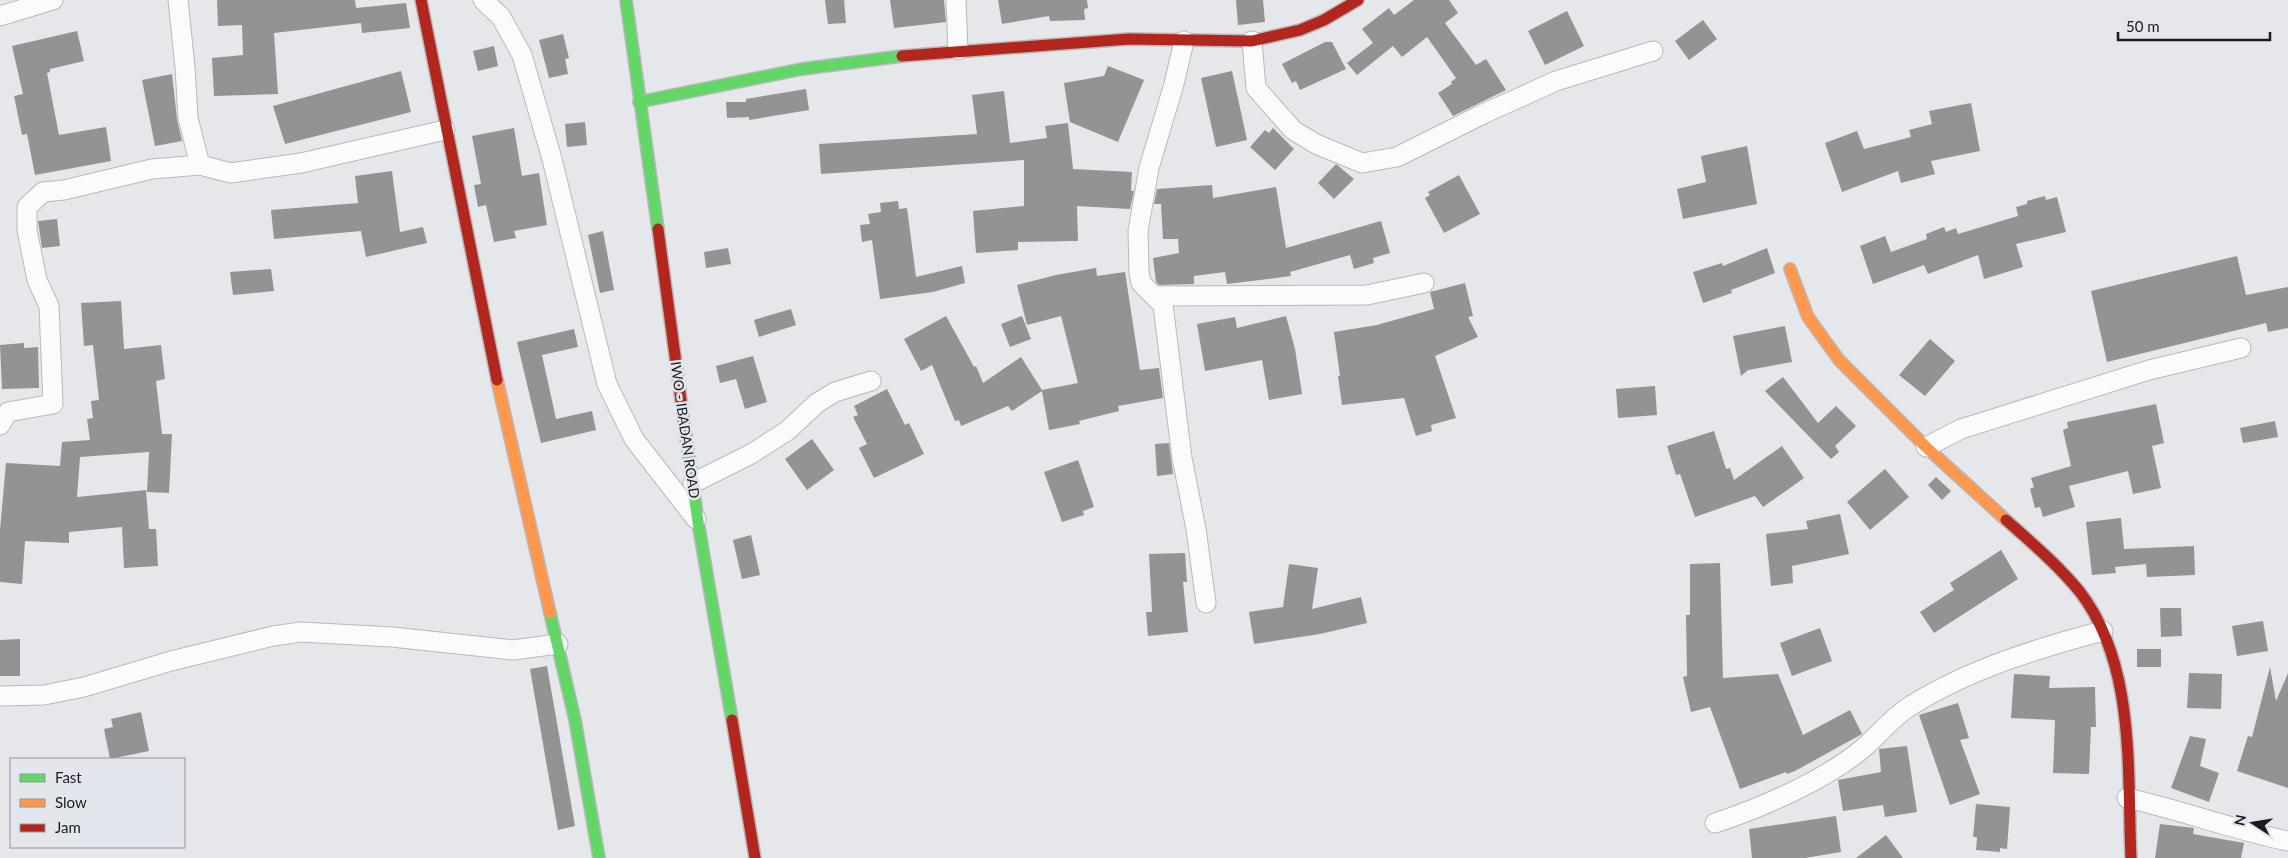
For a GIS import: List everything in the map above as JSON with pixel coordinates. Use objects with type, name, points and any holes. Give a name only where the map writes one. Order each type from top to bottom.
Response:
[{"type":"street","points":[[0,16],[53,0]]},
{"type":"street","points":[[178,0],[188,118],[200,165]]},
{"type":"street","points":[[421,0],[445,130],[471,242],[498,387],[575,720],[599,858]]},
{"type":"street","points":[[483,0],[501,17],[522,55],[552,158],[607,384],[634,439],[698,522]]},
{"type":"street","name":"IWO - IBADAN ROAD","points":[[626,0],[698,522],[755,858]]},
{"type":"street","points":[[956,0],[958,50]]},
{"type":"street","points":[[639,102],[802,69],[958,50],[1129,39],[1184,42],[1252,41],[1308,27],[1358,0]]},
{"type":"street","points":[[1252,41],[1256,88],[1293,130],[1316,144],[1362,163],[1397,157],[1556,80],[1653,51]]},
{"type":"street","points":[[1184,42],[1174,84],[1149,168],[1138,231],[1141,283],[1163,305],[1182,458],[1196,529],[1206,602]]},
{"type":"street","points":[[0,425],[8,412],[54,404],[49,306],[37,280],[26,230],[27,207],[43,192],[64,190],[152,169],[200,165],[231,173],[301,163],[445,130]]},
{"type":"street","points":[[1790,269],[1808,317],[1839,360],[1926,447],[2058,567],[2081,594],[2103,631],[2118,673],[2124,706],[2131,858]]},
{"type":"street","points":[[1154,296],[1367,295],[1424,283]]},
{"type":"street","points":[[1926,447],[1960,429],[2149,370],[2241,348]]},
{"type":"street","points":[[693,483],[751,454],[786,431],[817,403],[835,392],[870,381]]},
{"type":"street","points":[[1715,823],[1769,802],[1840,765],[1910,706],[1957,679],[2068,640],[2103,631]]},
{"type":"street","points":[[0,696],[44,694],[84,687],[171,661],[273,636],[301,632],[392,637],[513,650],[558,644]]},
{"type":"street","points":[[2127,798],[2165,806],[2263,836],[2288,841]]},
{"type":"building","points":[[217,0],[355,0],[356,8],[406,3],[410,28],[362,33],[361,23],[274,33],[278,94],[214,96],[212,58],[243,55],[242,25],[218,26]]},
{"type":"building","points":[[825,0],[844,0],[846,23],[828,24]]},
{"type":"building","points":[[890,0],[944,0],[946,22],[894,28]]},
{"type":"building","points":[[998,0],[1087,0],[1088,8],[1084,9],[1085,20],[1050,21],[1049,16],[1002,24]]},
{"type":"building","points":[[1236,0],[1263,0],[1265,22],[1238,25]]},
{"type":"building","points":[[1414,0],[1449,0],[1458,13],[1445,23],[1476,65],[1486,59],[1506,90],[1453,116],[1438,93],[1452,84],[1451,82],[1456,78],[1427,37],[1402,57],[1393,46],[1357,75],[1347,63],[1373,43],[1362,29],[1389,8],[1394,15]]},
{"type":"building","points":[[1567,11],[1584,46],[1545,65],[1528,31]]},
{"type":"building","points":[[1703,20],[1717,39],[1689,60],[1675,41]]},
{"type":"building","points":[[77,31],[84,61],[50,69],[50,72],[47,73],[59,135],[106,127],[111,161],[35,175],[27,134],[22,135],[14,96],[23,94],[12,46]]},
{"type":"building","points":[[563,34],[569,58],[565,59],[568,74],[549,78],[539,40]]},
{"type":"building","points":[[1325,42],[1332,42],[1346,69],[1300,90],[1296,81],[1292,83],[1282,64]]},
{"type":"building","points":[[494,46],[498,66],[478,71],[473,51]]},
{"type":"building","points":[[1108,66],[1144,80],[1118,142],[1070,122],[1064,83],[1104,76]]},
{"type":"building","points":[[401,71],[411,112],[285,144],[273,106]]},
{"type":"building","points":[[1232,71],[1247,140],[1216,147],[1201,78]]},
{"type":"building","points":[[172,74],[177,119],[182,141],[155,146],[142,80]]},
{"type":"building","points":[[806,89],[809,110],[749,120],[749,117],[727,118],[726,102],[746,102],[746,99]]},
{"type":"building","points":[[1004,91],[1010,143],[1047,138],[1045,126],[1068,123],[1073,169],[1132,172],[1131,191],[1134,191],[1130,209],[1077,206],[1078,241],[1018,242],[1018,250],[976,253],[973,211],[1024,206],[1024,160],[821,174],[819,144],[977,134],[972,95]]},
{"type":"building","points":[[1971,103],[1980,151],[1931,161],[1935,174],[1901,183],[1898,171],[1842,192],[1825,143],[1857,131],[1864,149],[1911,137],[1909,130],[1932,124],[1929,111]]},
{"type":"building","points":[[585,122],[587,145],[567,147],[565,124]]},
{"type":"building","points":[[514,128],[522,176],[539,173],[547,225],[514,231],[516,238],[494,242],[486,205],[478,207],[474,185],[481,184],[472,136]]},
{"type":"building","points":[[1273,128],[1294,149],[1275,170],[1250,147],[1265,130],[1269,133]]},
{"type":"building","points":[[1747,146],[1757,204],[1683,219],[1677,189],[1706,182],[1701,156]]},
{"type":"building","points":[[1336,164],[1354,179],[1334,199],[1318,183]]},
{"type":"building","points":[[392,171],[400,232],[423,227],[427,243],[366,257],[361,231],[274,239],[271,210],[358,203],[355,176]]},
{"type":"building","points":[[1459,175],[1480,214],[1444,233],[1425,198],[1430,195],[1428,192]]},
{"type":"building","points":[[1212,185],[1213,198],[1276,187],[1286,248],[1381,221],[1390,253],[1373,258],[1374,263],[1354,269],[1350,255],[1290,272],[1291,276],[1227,284],[1225,272],[1194,276],[1194,284],[1159,285],[1156,282],[1153,258],[1179,253],[1178,239],[1163,239],[1161,204],[1154,204],[1157,189]]},
{"type":"building","points":[[2045,196],[2046,200],[2057,197],[2066,232],[2016,244],[2023,267],[1984,279],[1978,255],[1928,274],[1924,265],[1873,284],[1860,246],[1885,236],[1891,252],[1927,239],[1926,234],[1944,227],[1946,232],[1956,228],[1958,234],[2018,216],[2016,207],[2027,204],[2027,201]]},
{"type":"building","points":[[898,201],[899,209],[907,208],[916,277],[962,266],[965,283],[933,292],[880,299],[872,240],[862,242],[860,225],[870,224],[868,214],[881,212],[880,203]]},
{"type":"building","points":[[57,219],[60,246],[42,248],[38,221]]},
{"type":"building","points":[[603,231],[614,290],[600,293],[588,235]]},
{"type":"building","points":[[728,248],[731,264],[706,268],[704,252]]},
{"type":"building","points":[[1767,248],[1775,273],[1731,290],[1732,293],[1703,303],[1693,272],[1722,263],[1723,266]]},
{"type":"building","points":[[2237,256],[2246,295],[2288,287],[2288,328],[2268,332],[2266,323],[2107,362],[2091,291]]},
{"type":"building","points":[[1096,268],[1097,276],[1125,272],[1140,370],[1159,368],[1163,398],[1118,406],[1119,411],[1079,421],[1080,424],[1049,430],[1042,391],[1012,411],[1008,406],[961,426],[959,420],[955,421],[932,365],[921,371],[904,339],[946,316],[974,367],[976,366],[983,383],[1021,357],[1042,390],[1078,383],[1061,316],[1027,325],[1017,285],[1056,275]]},
{"type":"building","points":[[271,269],[274,291],[233,295],[230,272]]},
{"type":"building","points":[[1465,283],[1473,316],[1468,317],[1478,337],[1435,356],[1456,418],[1431,425],[1432,431],[1416,436],[1404,398],[1342,405],[1334,332],[1377,325],[1434,309],[1430,292]]},
{"type":"building","points":[[121,301],[124,349],[161,345],[165,379],[156,381],[162,434],[172,434],[169,493],[147,492],[149,452],[80,457],[77,497],[146,490],[149,529],[156,529],[158,566],[124,568],[122,527],[69,532],[69,543],[25,541],[22,584],[0,582],[0,530],[6,463],[60,466],[62,442],[90,440],[87,419],[93,418],[91,401],[99,400],[93,345],[84,346],[81,303]]},
{"type":"building","points":[[791,309],[796,325],[759,337],[754,320]]},
{"type":"building","points":[[1022,316],[1031,339],[1010,347],[1001,324]]},
{"type":"building","points":[[1286,316],[1295,349],[1302,394],[1269,400],[1262,360],[1205,371],[1197,324],[1235,317],[1237,328]]},
{"type":"building","points":[[1785,326],[1792,362],[1748,370],[1741,376],[1733,336]]},
{"type":"building","points":[[574,329],[578,347],[542,355],[556,419],[592,411],[596,430],[541,443],[517,342]]},
{"type":"building","points":[[1930,339],[1955,361],[1925,396],[1899,375]]},
{"type":"building","points":[[24,343],[24,348],[38,347],[39,388],[2,389],[0,345]]},
{"type":"building","points":[[753,356],[767,402],[745,409],[736,379],[720,383],[716,366]]},
{"type":"building","points":[[1783,377],[1818,423],[1836,406],[1856,426],[1835,446],[1839,452],[1831,459],[1765,391]]},
{"type":"building","points":[[1655,386],[1657,415],[1618,418],[1616,389]]},
{"type":"building","points":[[887,389],[905,425],[909,423],[924,454],[874,478],[859,448],[867,444],[853,417],[858,415],[854,406]]},
{"type":"building","points":[[2156,404],[2164,443],[2152,446],[2161,488],[2133,494],[2128,471],[2069,486],[2075,507],[2043,517],[2040,507],[2035,508],[2030,489],[2034,487],[2031,478],[2071,466],[2063,430],[2068,428],[2067,422]]},
{"type":"building","points":[[2275,421],[2278,437],[2243,443],[2240,428]]},
{"type":"building","points":[[1714,431],[1726,469],[1730,468],[1734,480],[1782,446],[1804,478],[1763,507],[1755,496],[1695,517],[1680,474],[1676,475],[1667,446]]},
{"type":"building","points":[[812,439],[834,470],[807,490],[785,459]]},
{"type":"building","points":[[1169,443],[1173,474],[1157,476],[1155,444]]},
{"type":"building","points":[[1078,460],[1094,507],[1083,511],[1084,515],[1062,522],[1044,472]]},
{"type":"building","points":[[1885,469],[1909,497],[1870,530],[1847,502]]},
{"type":"building","points":[[1936,477],[1951,491],[1942,500],[1928,485]]},
{"type":"building","points":[[1840,514],[1849,554],[1792,566],[1793,583],[1771,586],[1766,534],[1808,529],[1806,521]]},
{"type":"building","points":[[2121,518],[2124,549],[2194,546],[2195,575],[2147,577],[2146,564],[2115,567],[2116,573],[2092,575],[2086,522]]},
{"type":"building","points":[[751,535],[760,575],[742,579],[733,540]]},
{"type":"building","points":[[2001,550],[2018,579],[1934,633],[1920,612],[1954,590],[1950,583]]},
{"type":"building","points":[[1185,553],[1187,582],[1183,582],[1188,632],[1148,636],[1146,612],[1152,612],[1149,554]]},
{"type":"building","points":[[1720,563],[1723,678],[1778,674],[1803,735],[1850,710],[1862,734],[1795,771],[1787,774],[1786,772],[1740,789],[1710,707],[1691,712],[1683,677],[1687,676],[1686,615],[1690,615],[1690,564]]},
{"type":"building","points":[[1289,564],[1318,568],[1312,609],[1361,597],[1367,623],[1320,634],[1254,644],[1249,612],[1283,607]]},
{"type":"building","points":[[2160,608],[2181,608],[2182,636],[2161,637]]},
{"type":"building","points":[[2263,621],[2268,651],[2237,656],[2232,626]]},
{"type":"building","points":[[1820,628],[1832,661],[1792,676],[1780,643]]},
{"type":"building","points":[[20,639],[20,676],[0,676],[0,640]]},
{"type":"building","points":[[2137,649],[2161,649],[2161,667],[2137,667]]},
{"type":"building","points":[[547,666],[575,826],[558,830],[530,669]]},
{"type":"building","points":[[2270,667],[2276,701],[2288,673],[2288,788],[2237,771],[2248,736],[2252,737]]},
{"type":"building","points":[[2189,673],[2222,674],[2221,709],[2187,708]]},
{"type":"building","points":[[2014,674],[2050,676],[2049,688],[2095,687],[2096,727],[2091,727],[2089,774],[2053,773],[2055,720],[2011,718]]},
{"type":"building","points":[[1958,703],[1969,738],[1960,740],[1980,794],[1950,805],[1919,715]]},
{"type":"building","points":[[141,712],[149,751],[110,758],[104,729],[113,727],[111,719]]},
{"type":"building","points":[[2190,736],[2206,739],[2200,766],[2219,773],[2209,802],[2171,788]]},
{"type":"building","points":[[1907,746],[1917,812],[1885,817],[1883,805],[1843,811],[1838,780],[1881,772],[1879,749]]},
{"type":"building","points":[[1976,804],[2010,807],[2007,849],[2000,848],[2000,852],[1976,850],[1977,837],[1973,837]]},
{"type":"building","points":[[1836,816],[1841,852],[1805,858],[1752,858],[1749,829]]},
{"type":"building","points":[[2160,824],[2194,828],[2193,834],[2244,843],[2241,858],[2155,858]]},
{"type":"building","points":[[1886,835],[1903,858],[1856,858]]},
{"type":"traffic: fast","points":[[626,0],[658,229]]},
{"type":"traffic: fast","points":[[639,102],[802,69],[902,56]]},
{"type":"traffic: fast","points":[[685,430],[698,522],[732,720]]},
{"type":"traffic: fast","points":[[550,613],[575,720],[599,858]]},
{"type":"traffic: slow","points":[[1790,269],[1808,317],[1839,360],[1926,447],[2006,520]]},
{"type":"traffic: slow","points":[[497,380],[550,613]]},
{"type":"traffic: jam","points":[[421,0],[497,380]]},
{"type":"traffic: jam","points":[[902,56],[1129,39],[1252,41],[1300,30],[1324,20],[1358,0]]},
{"type":"traffic: jam","points":[[658,229],[685,430]]},
{"type":"traffic: jam","points":[[2006,520],[2054,563],[2080,592],[2098,621],[2111,652],[2120,685],[2125,720],[2131,858]]},
{"type":"traffic: jam","points":[[732,720],[755,858]]}]
